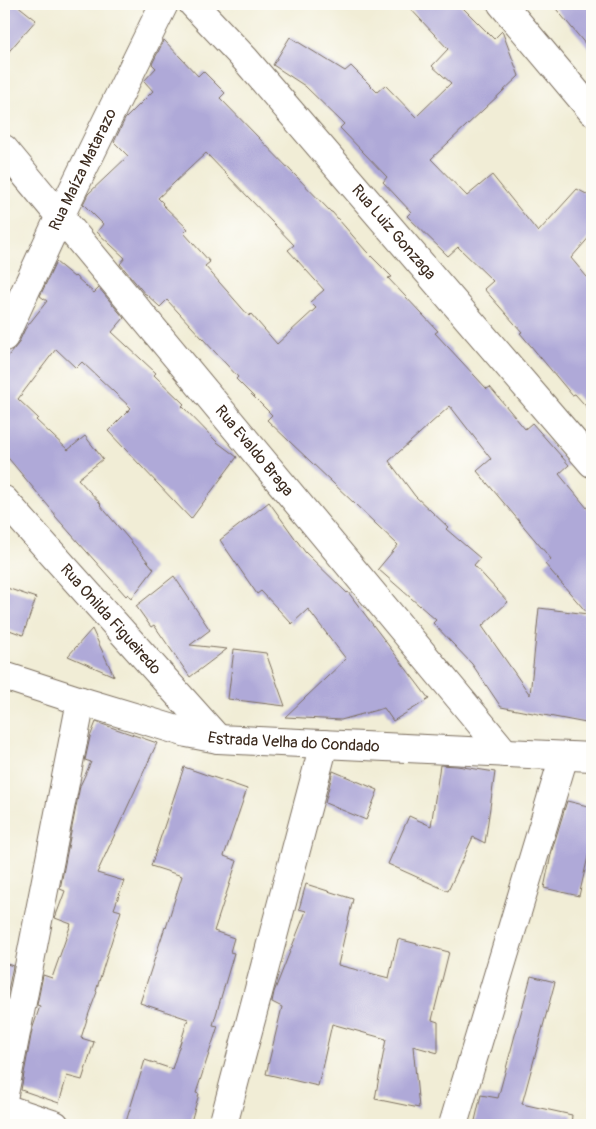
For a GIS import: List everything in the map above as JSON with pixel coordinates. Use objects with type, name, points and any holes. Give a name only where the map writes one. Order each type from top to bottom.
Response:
[{"type":"street","name":"Rua Maíza Matarazo","points":[[4,337],[60,216],[164,4]]},
{"type":"street","name":"Rua Luiz Gonzaga","points":[[193,4],[245,59],[592,463]]},
{"type":"street","points":[[502,4],[592,111]]},
{"type":"street","name":"Rua Evaldo Braga","points":[[4,150],[505,753]]},
{"type":"street","name":"Rua Onilda Figueiredo","points":[[4,500],[218,739]]},
{"type":"street","name":"Estrada Velha do Condado","points":[[4,676],[187,733],[218,739],[592,757]]},
{"type":"street","points":[[4,1094],[82,701]]},
{"type":"street","points":[[223,1125],[324,744]]},
{"type":"street","points":[[453,1125],[564,756]]},
{"type":"street","points":[[4,1108],[55,1125]]},
{"type":"building","points":[[4,4],[16,4],[36,20],[4,57]]},
{"type":"building","points":[[406,4],[459,4],[494,39],[502,31],[519,76],[431,159],[467,196],[492,175],[538,232],[577,189],[592,197],[592,234],[571,258],[592,283],[592,413],[575,394],[572,395],[520,333],[522,332],[484,289],[493,281],[458,247],[448,256],[407,216],[411,212],[383,182],[387,177],[340,128],[344,124],[305,86],[273,65],[290,37],[345,71],[351,66],[377,92],[385,85],[416,117],[451,83],[432,66],[448,49]]},
{"type":"building","points":[[552,4],[592,4],[592,52]]},
{"type":"building","points":[[164,40],[198,76],[203,71],[225,93],[220,98],[332,212],[392,277],[388,278],[438,331],[435,333],[487,389],[490,387],[525,429],[532,423],[569,465],[559,474],[592,514],[592,690],[586,723],[501,707],[472,664],[433,623],[436,620],[378,569],[398,545],[267,420],[272,415],[236,379],[238,377],[167,300],[160,307],[145,294],[120,264],[125,258],[97,232],[103,224],[83,204],[88,194],[128,156],[114,142],[125,119],[153,91],[144,81],[156,68],[152,64]],"holes":[[[206,153],[294,245],[288,250],[324,290],[310,302],[316,308],[277,344],[251,314],[249,316],[205,266],[210,262],[184,233],[188,229],[158,198]],[[450,406],[491,459],[477,471],[551,559],[545,564],[588,614],[539,608],[530,695],[482,626],[508,602],[474,565],[480,558],[446,529],[448,527],[415,496],[389,461]]]},
{"type":"building","points":[[56,262],[94,293],[99,288],[124,318],[112,332],[156,373],[154,375],[184,404],[182,406],[217,442],[237,457],[191,519],[108,431],[131,408],[82,362],[76,368],[56,349],[18,399],[38,418],[36,420],[68,450],[85,436],[103,459],[78,479],[154,569],[131,599],[128,594],[126,596],[55,516],[4,453],[4,361],[18,344],[25,329],[47,301],[40,296]]},
{"type":"building","points":[[269,502],[305,552],[348,592],[429,699],[393,721],[384,708],[341,720],[285,717],[346,659],[308,609],[292,624],[261,591],[257,594],[220,540]]},
{"type":"building","points":[[174,576],[210,630],[190,645],[227,649],[190,677],[154,625],[151,627],[136,606]]},
{"type":"building","points":[[4,587],[36,598],[23,635],[4,628]]},
{"type":"building","points":[[92,629],[114,676],[68,656]]},
{"type":"building","points":[[234,649],[266,653],[285,706],[228,699]]},
{"type":"building","points":[[96,722],[157,743],[97,873],[124,881],[114,909],[121,911],[81,1038],[94,1042],[82,1080],[67,1076],[59,1103],[21,1090],[32,1030],[40,1006],[37,1005],[43,975],[52,978],[71,924],[55,918],[65,891],[60,889],[80,786],[91,762],[85,760],[90,737]]},
{"type":"building","points":[[440,765],[495,772],[485,843],[473,837],[448,891],[388,864],[409,816],[431,826]]},
{"type":"building","points":[[184,767],[247,789],[224,856],[237,861],[214,931],[234,938],[230,952],[234,953],[213,1025],[218,1026],[196,1093],[199,1094],[190,1125],[125,1125],[145,1060],[172,1069],[188,1019],[140,1003],[182,876],[151,866]]},
{"type":"building","points":[[333,771],[378,790],[366,820],[325,803]]},
{"type":"building","points":[[567,801],[592,807],[592,839],[579,896],[544,888],[552,850]]},
{"type":"building","points":[[306,884],[353,899],[338,965],[389,978],[398,939],[449,952],[432,1020],[438,1022],[438,1053],[413,1046],[419,1108],[375,1099],[386,1039],[332,1024],[318,1086],[266,1074],[282,1007],[272,1002],[274,992],[306,911],[299,909]]},
{"type":"building","points":[[4,963],[13,966],[7,995],[4,994]]},
{"type":"building","points":[[531,976],[555,982],[522,1104],[572,1115],[571,1125],[474,1125],[481,1095],[498,1098]]}]
